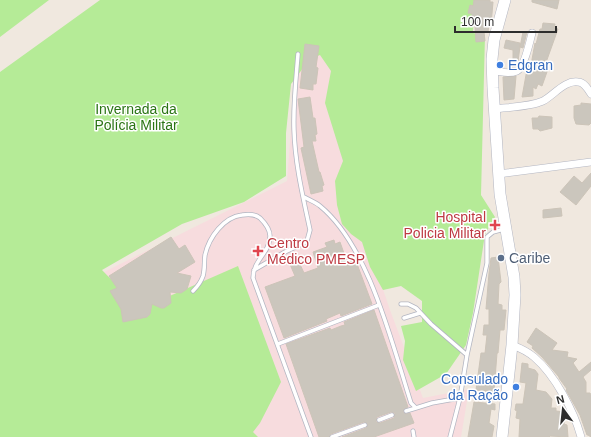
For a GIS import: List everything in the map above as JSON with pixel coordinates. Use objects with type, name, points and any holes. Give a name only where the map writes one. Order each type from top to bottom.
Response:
[{"type":"main road","points":[[502,437],[512,345],[515,295],[514,277],[505,229],[498,174],[492,59],[494,40],[505,0]]},
{"type":"street","points":[[492,70],[502,72],[513,72],[519,70],[532,33]]},
{"type":"street","points":[[494,109],[535,104],[572,82],[584,84],[591,94]]},
{"type":"street","points":[[498,174],[591,162]]},
{"type":"street","points":[[512,345],[534,357],[544,366],[570,408],[578,425],[581,437]]},
{"type":"lane","points":[[253,270],[307,240],[310,230],[298,171],[294,130],[298,54]]},
{"type":"lane","points":[[304,198],[320,205],[341,230],[350,243],[370,280],[411,403],[416,408]]},
{"type":"lane","points":[[193,292],[203,277],[206,253],[210,240],[221,225],[230,218],[239,215],[249,214],[258,217],[267,226],[270,236],[268,247],[253,270],[253,278],[312,437]]},
{"type":"lane","points":[[450,437],[460,398],[467,355],[487,263],[487,237],[492,232],[505,229]]},
{"type":"lane","points":[[401,304],[408,304],[416,308],[467,355]]},
{"type":"lane","points":[[278,344],[379,305]]},
{"type":"lane","points":[[404,318],[420,313]]},
{"type":"lane","points":[[406,411],[432,403],[460,398]]},
{"type":"lane","points":[[379,420],[392,415]]},
{"type":"lane","points":[[332,437],[365,425]]},
{"type":"lane","points":[[413,431],[414,437]]},
{"type":"shaded area","name":"Centro Médico PMESP","points":[[298,36],[362,40],[360,221],[390,310],[423,398],[469,389],[461,437],[254,437],[129,338],[84,282],[287,181]]},
{"type":"green space","points":[[0,0],[49,0],[0,37]]},
{"type":"green space","name":"Invernada da Polícia Militar","points":[[100,0],[480,0],[474,14],[473,33],[485,35],[481,195],[495,217],[485,234],[473,313],[466,345],[446,374],[416,391],[403,360],[405,341],[401,326],[422,322],[422,301],[401,286],[383,290],[370,267],[362,242],[351,234],[342,224],[337,205],[335,181],[343,161],[325,103],[331,71],[320,55],[310,59],[291,84],[286,133],[286,176],[244,202],[182,224],[102,270],[140,309],[238,266],[281,382],[260,423],[253,432],[258,437],[0,437],[0,72]]},
{"type":"building","points":[[474,0],[490,0],[490,2],[493,2],[491,25],[489,25],[488,32],[484,32],[485,41],[476,42],[476,19],[472,19],[472,14],[468,13],[470,5],[473,6]]},
{"type":"building","points":[[532,0],[559,0],[557,9],[532,2]]},
{"type":"building","points":[[543,23],[555,24],[554,28],[558,29],[544,68],[548,69],[542,86],[538,84],[536,89],[533,87],[533,96],[522,97],[528,64],[531,65],[535,43],[536,44]]},
{"type":"building","points":[[523,32],[527,32],[523,48],[520,47]]},
{"type":"building","points":[[506,40],[520,43],[518,61],[515,67],[509,68],[509,62],[513,63],[513,50],[504,48]]},
{"type":"building","points":[[305,44],[319,46],[316,67],[318,68],[316,84],[313,84],[313,90],[300,88]]},
{"type":"building","points":[[516,76],[514,99],[504,100],[503,77]]},
{"type":"building","points":[[310,97],[317,134],[315,135],[316,141],[312,141],[319,172],[324,185],[322,186],[323,191],[311,194],[301,148],[304,147],[298,99]]},
{"type":"building","points":[[581,103],[591,104],[591,123],[589,125],[576,124],[574,118],[574,106],[581,105]]},
{"type":"building","points":[[539,116],[552,117],[552,128],[540,131],[538,129],[533,129],[532,118],[538,118]]},
{"type":"building","points":[[591,173],[591,186],[576,205],[560,192],[574,176],[582,183]]},
{"type":"building","points":[[561,208],[562,216],[543,218],[543,210]]},
{"type":"building","points":[[171,237],[179,249],[185,245],[195,262],[177,273],[191,276],[187,289],[181,293],[170,292],[171,303],[164,308],[152,304],[150,314],[147,317],[123,322],[121,309],[110,291],[117,288],[109,276]]},
{"type":"building","points":[[334,240],[335,244],[340,242],[346,259],[354,256],[372,304],[341,316],[340,313],[326,319],[327,321],[284,338],[265,287],[295,276],[289,262],[297,258],[304,273],[318,268],[313,252],[327,247],[325,243]]},
{"type":"building","points":[[498,257],[501,282],[499,284],[498,304],[502,305],[502,310],[506,310],[504,330],[500,330],[494,392],[476,390],[481,353],[485,353],[487,335],[483,335],[484,325],[489,325],[489,309],[486,309],[491,258]]},
{"type":"building","points":[[374,310],[408,407],[404,409],[403,412],[406,414],[410,413],[414,423],[374,437],[342,437],[366,428],[368,424],[364,422],[331,434],[329,437],[319,437],[286,344],[330,328],[331,330],[345,325],[344,322]],"holes":[[[391,412],[395,413],[394,418],[380,423],[376,422],[377,417]]]},
{"type":"building","points":[[536,328],[557,343],[552,350],[568,352],[567,357],[577,359],[573,363],[579,372],[591,362],[591,370],[583,377],[586,382],[586,393],[590,393],[591,395],[591,437],[587,435],[580,415],[559,377],[532,348],[533,346],[527,342]]},
{"type":"building","points":[[522,363],[528,364],[528,368],[535,370],[538,374],[536,390],[546,392],[552,399],[551,408],[556,408],[556,411],[565,412],[564,424],[567,425],[568,437],[519,437],[520,419],[516,418],[517,411],[515,410],[516,404],[523,404],[526,383],[520,382]]},
{"type":"building","points":[[474,402],[495,404],[495,410],[491,409],[489,423],[494,426],[492,437],[468,437]]},
{"type":"place","name":"Edgran","points":[[500,65]]},
{"type":"place","name":"Hospital Policia Militar","points":[[495,225]]},
{"type":"place","name":"Centro Médico PMESP","points":[[258,251]]},
{"type":"place","name":"Caribe","points":[[501,258]]},
{"type":"place","name":"Consulado da Ração","points":[[516,387]]}]
